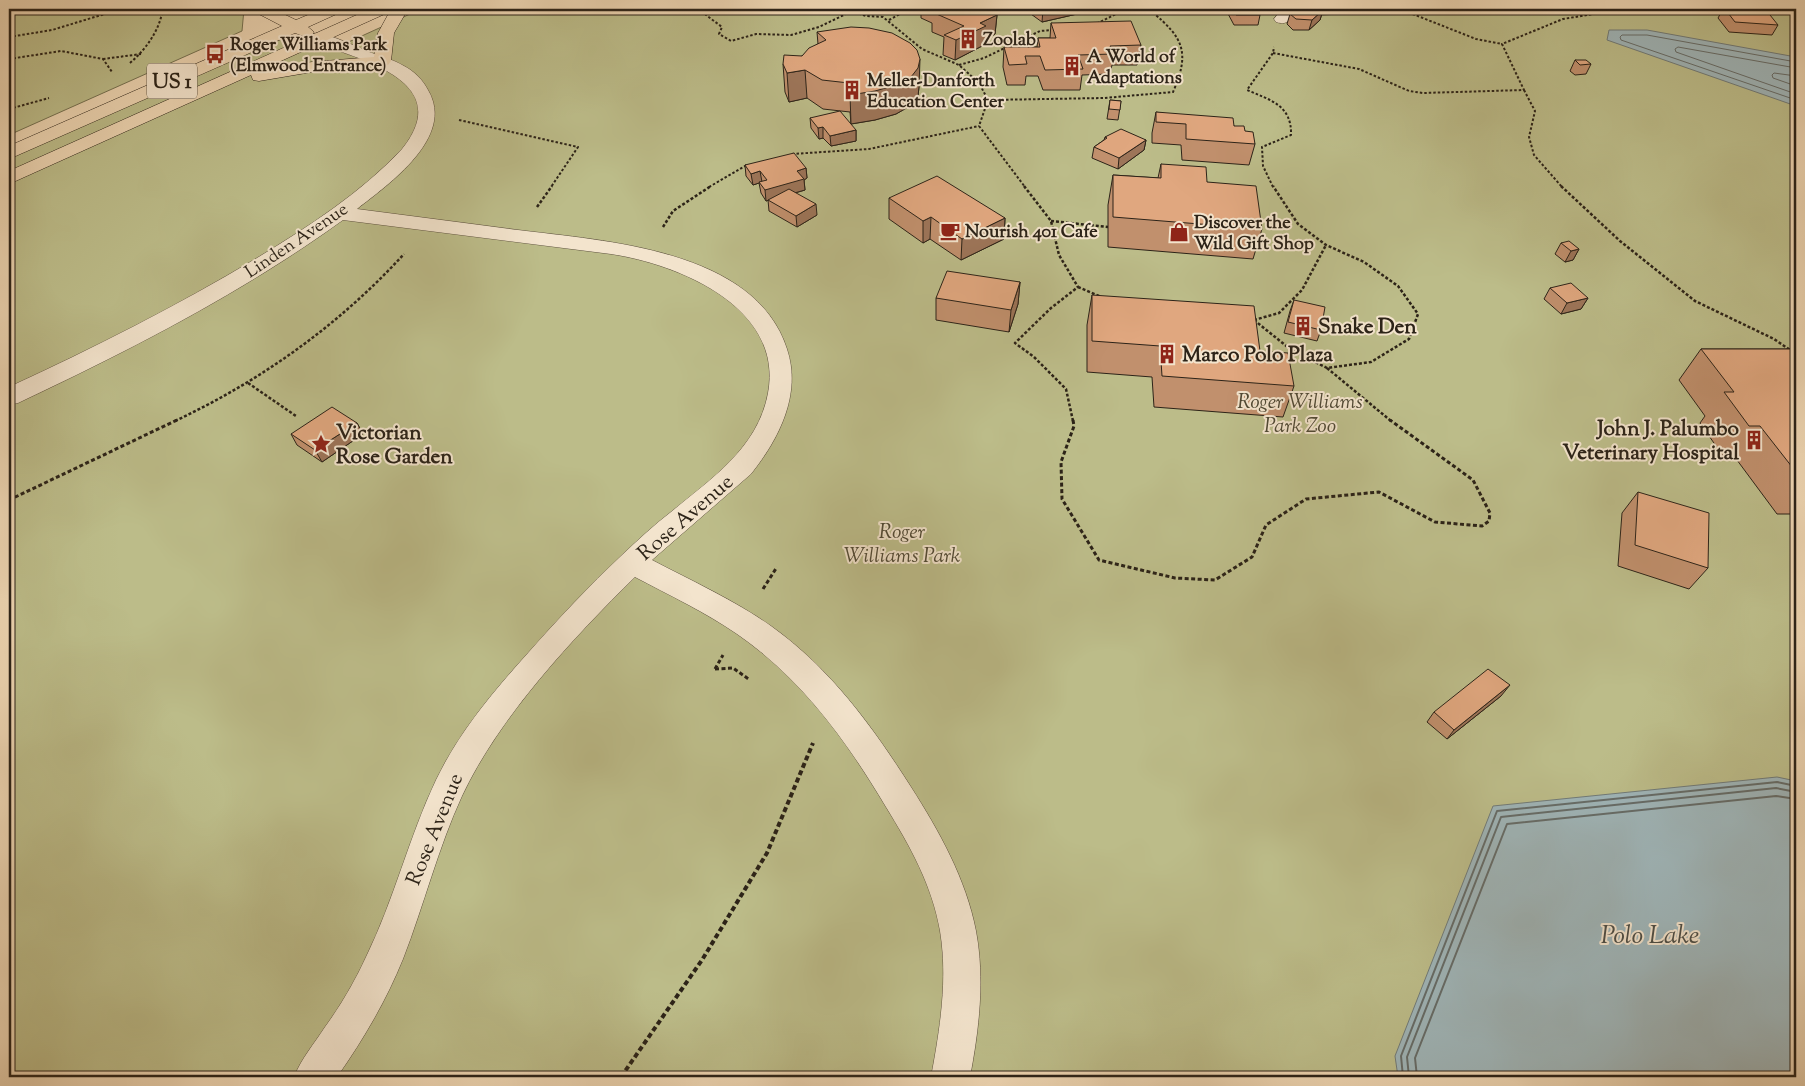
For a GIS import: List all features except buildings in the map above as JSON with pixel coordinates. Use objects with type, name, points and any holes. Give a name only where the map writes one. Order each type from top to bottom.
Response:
[{"type":"main road","points":[[261,9],[319,38]]},
{"type":"main road","name":"US 1","points":[[9,153],[335,9]]},
{"type":"main road","name":"US 1","points":[[9,178],[383,9]]},
{"type":"main road","points":[[195,94],[264,74],[319,66],[382,61],[385,33],[400,9]]},
{"type":"street","points":[[1282,19],[1288,11],[1344,9]]},
{"type":"street","name":"Linden Avenue","points":[[9,397],[88,361],[192,306],[250,272],[339,213],[367,192],[404,158],[422,133],[426,120],[427,108],[421,89],[408,75],[382,61],[319,38]]},
{"type":"street","name":"Rose Avenue","points":[[313,1077],[331,1054],[368,992],[385,958],[434,820],[453,777],[474,744],[514,690],[556,640],[664,532],[749,459],[771,421],[779,399],[781,362],[774,339],[761,319],[735,294],[707,277],[670,261],[650,255],[590,245],[339,213]]},
{"type":"street","points":[[632,563],[742,623],[785,653],[841,709],[871,751],[936,859],[950,895],[958,932],[961,971],[959,1017],[951,1077]]},
{"type":"path","points":[[9,37],[25,36],[85,21],[121,9]]},
{"type":"path","points":[[130,63],[142,54],[162,19],[163,9]]},
{"type":"path","points":[[707,9],[706,15],[722,27],[719,34],[731,40],[756,34],[791,35],[819,27],[850,12]]},
{"type":"path","points":[[846,9],[850,12],[866,16],[883,17],[889,20],[922,49],[959,66],[979,83],[988,100],[979,126]]},
{"type":"path","points":[[889,20],[909,9]]},
{"type":"path","points":[[1400,9],[1476,39],[1502,44],[1563,19],[1605,12],[1655,12],[1659,9]]},
{"type":"path","points":[[988,100],[1087,100],[1172,92],[1180,77],[1183,59],[1175,33],[1152,12],[1118,13],[1097,24]]},
{"type":"path","points":[[1282,19],[1276,25],[1273,53],[1247,90],[1284,107],[1293,124],[1291,135],[1262,147],[1263,166],[1276,194],[1298,224],[1326,245],[1364,262],[1398,286],[1418,314],[1409,339],[1402,344],[1371,362],[1328,368]]},
{"type":"path","points":[[959,66],[984,58],[1040,31],[1056,30]]},
{"type":"path","points":[[1502,44],[1535,111],[1529,137],[1534,155],[1541,164],[1620,241],[1695,301],[1774,339],[1796,354]]},
{"type":"path","points":[[9,59],[61,51],[104,59],[142,54]]},
{"type":"path","points":[[1273,53],[1359,69],[1409,91],[1423,93],[1524,90]]},
{"type":"path","points":[[104,59],[113,75]]},
{"type":"path","points":[[459,120],[578,147],[532,214]]},
{"type":"path","points":[[792,155],[809,150],[841,152],[881,147],[979,126]]},
{"type":"path","points":[[979,126],[1052,221],[1059,255],[1078,287],[1103,298]]},
{"type":"path","points":[[660,232],[674,211],[696,194],[747,165]]},
{"type":"path","points":[[1052,221],[1108,227]]},
{"type":"path","points":[[1246,320],[1254,320],[1279,313],[1302,290],[1326,245]]},
{"type":"path","points":[[9,500],[218,401],[248,383],[310,343],[379,284],[406,251],[398,250]]},
{"type":"path","points":[[1078,287],[1051,308],[1015,343],[1034,357],[1066,389],[1074,426],[1062,462],[1062,499],[1099,560],[1176,578],[1215,580],[1252,557],[1266,524],[1306,499],[1378,492],[1434,522],[1482,526],[1488,521],[1490,513],[1473,480],[1398,426],[1328,368],[1290,350],[1254,320]]},
{"type":"path","points":[[248,383],[296,416]]},
{"type":"path","points":[[714,669],[733,668],[758,685]]},
{"type":"path","points":[[621,1077],[702,960],[767,852],[816,735]]},
{"type":"green space","points":[[9,9],[244,9],[242,31],[9,135]]},
{"type":"green space","name":"Roger Williams Park","points":[[421,9],[1796,9],[1796,1077],[9,1077],[9,156],[284,34],[331,50]]},
{"type":"water","points":[[1609,30],[1647,30],[1796,57],[1796,106],[1607,40]]},
{"type":"water","name":"Polo Lake","points":[[1777,777],[1796,781],[1796,1077],[1398,1077],[1395,1056],[1493,806]]},
{"type":"place","name":"Zoolab","points":[[968,39]]},
{"type":"place","name":"Roger Williams Park (Elmwood Entrance)","points":[[215,54]]},
{"type":"place","name":"A World of Adaptations","points":[[1072,66]]},
{"type":"place","name":"Meller-Danforth Education Center","points":[[852,90]]},
{"type":"place","name":"Nourish 401 Cafe","points":[[950,231]]},
{"type":"place","name":"Discover the Wild Gift Shop","points":[[1179,232]]},
{"type":"place","name":"Snake Den","points":[[1303,326]]},
{"type":"place","name":"Marco Polo Plaza","points":[[1167,354]]},
{"type":"place","name":"John J. Palumbo Veterinary Hospital","points":[[1754,440]]},
{"type":"place","name":"Victorian Rose Garden","points":[[321,444]]},
{"type":"park label","name":"Roger Williams Park Zoo","points":[[1300,413]]}]
